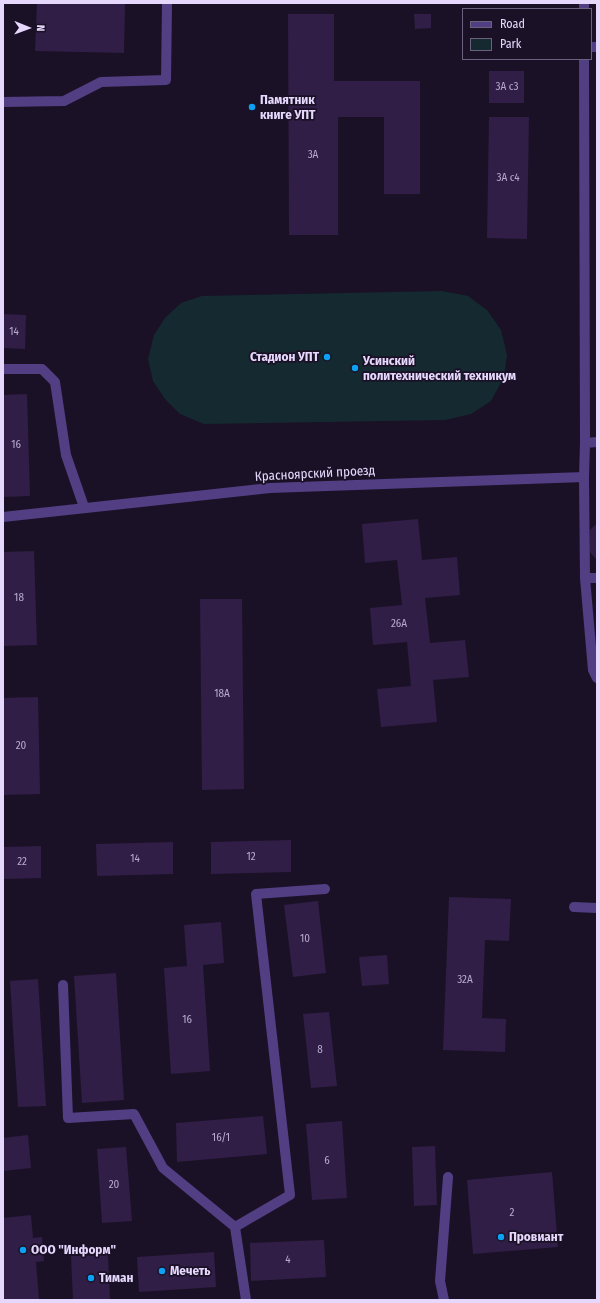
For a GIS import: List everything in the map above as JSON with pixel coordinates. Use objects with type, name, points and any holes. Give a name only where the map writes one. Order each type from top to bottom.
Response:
[{"type":"street","points":[[3,102],[64,101],[101,82],[166,80],[167,3]]},
{"type":"street","points":[[584,60],[585,578],[593,670],[597,678]]},
{"type":"street","points":[[3,369],[42,369],[55,382],[66,456],[84,507]]},
{"type":"street","points":[[585,443],[597,442]]},
{"type":"street","name":"Красноярский проезд","points":[[3,517],[270,488],[584,476]]},
{"type":"street","points":[[585,578],[597,578]]},
{"type":"street","points":[[234,1227],[290,1195],[256,894],[325,889]]},
{"type":"street","points":[[574,908],[597,908]]},
{"type":"street","points":[[63,985],[68,1118],[134,1114],[163,1168],[234,1227],[246,1300]]},
{"type":"street","points":[[444,1300],[440,1281],[448,1177]]},
{"type":"green space","name":"Стадион УПТ","points":[[442,291],[468,296],[487,310],[501,330],[507,355],[504,377],[491,401],[471,414],[445,420],[204,424],[180,414],[165,399],[153,381],[148,359],[154,335],[165,318],[181,303],[202,296]]},
{"type":"building","points":[[37,3],[125,3],[124,53],[35,51]]},
{"type":"building","points":[[288,14],[334,14],[334,81],[420,81],[420,194],[384,194],[384,117],[338,117],[338,235],[289,235]]},
{"type":"building","points":[[414,14],[431,14],[431,28],[415,29]]},
{"type":"building","points":[[489,71],[524,71],[524,103],[489,103]]},
{"type":"building","points":[[489,117],[529,117],[527,239],[487,238]]},
{"type":"building","points":[[3,314],[26,315],[25,349],[3,348]]},
{"type":"building","points":[[27,394],[30,496],[3,497],[3,395]]},
{"type":"building","points":[[418,519],[422,560],[457,557],[460,595],[425,598],[430,643],[465,640],[469,677],[433,680],[437,722],[381,727],[377,689],[411,686],[407,642],[373,645],[370,608],[402,605],[397,560],[365,563],[362,524]]},
{"type":"building","points":[[597,523],[597,558],[595,558],[589,551],[590,530]]},
{"type":"building","points":[[34,551],[37,645],[3,646],[3,552]]},
{"type":"building","points":[[200,599],[242,599],[244,789],[202,790]]},
{"type":"building","points":[[38,697],[40,794],[3,795],[3,698]]},
{"type":"building","points":[[291,840],[291,872],[211,874],[211,842]]},
{"type":"building","points":[[173,842],[173,874],[97,876],[96,844]]},
{"type":"building","points":[[41,846],[41,878],[3,879],[3,847]]},
{"type":"building","points":[[449,897],[511,899],[509,941],[485,940],[482,1018],[506,1019],[505,1052],[443,1050]]},
{"type":"building","points":[[318,901],[326,973],[293,977],[284,905]]},
{"type":"building","points":[[221,922],[224,963],[203,965],[210,1071],[171,1074],[164,968],[187,966],[184,925]]},
{"type":"building","points":[[387,955],[389,984],[362,986],[359,957]]},
{"type":"building","points":[[116,973],[124,1100],[82,1103],[74,976]]},
{"type":"building","points":[[38,979],[46,1106],[18,1107],[10,981]]},
{"type":"building","points":[[329,1012],[337,1086],[311,1088],[303,1014]]},
{"type":"building","points":[[263,1116],[267,1154],[177,1162],[176,1123]]},
{"type":"building","points":[[342,1121],[347,1198],[312,1200],[306,1124]]},
{"type":"building","points":[[28,1135],[31,1168],[3,1171],[3,1138]]},
{"type":"building","points":[[435,1146],[437,1205],[414,1206],[412,1147]]},
{"type":"building","points":[[126,1147],[132,1221],[102,1223],[97,1149]]},
{"type":"building","points":[[552,1172],[558,1247],[473,1254],[467,1180]]},
{"type":"building","name":"ООО \"Информ\"","points":[[31,1215],[33,1238],[42,1237],[44,1261],[36,1262],[39,1300],[3,1300],[3,1218]]},
{"type":"building","points":[[324,1240],[326,1277],[251,1281],[250,1243]]},
{"type":"building","points":[[214,1252],[216,1287],[139,1292],[137,1257]]},
{"type":"building","name":"Тиман","points":[[108,1255],[110,1300],[73,1300],[71,1256]]},
{"type":"place","name":"Памятник книге УПТ","points":[[252,107]]},
{"type":"place","name":"Стадион УПТ","points":[[327,357]]},
{"type":"place","name":"Усинский политехнический техникум","points":[[355,368]]},
{"type":"place","name":"Провиант","points":[[501,1237]]},
{"type":"place","name":"ООО \"Информ\"","points":[[23,1250]]},
{"type":"place","name":"Мечеть","points":[[162,1271]]},
{"type":"place","name":"Тиман","points":[[91,1278]]}]
